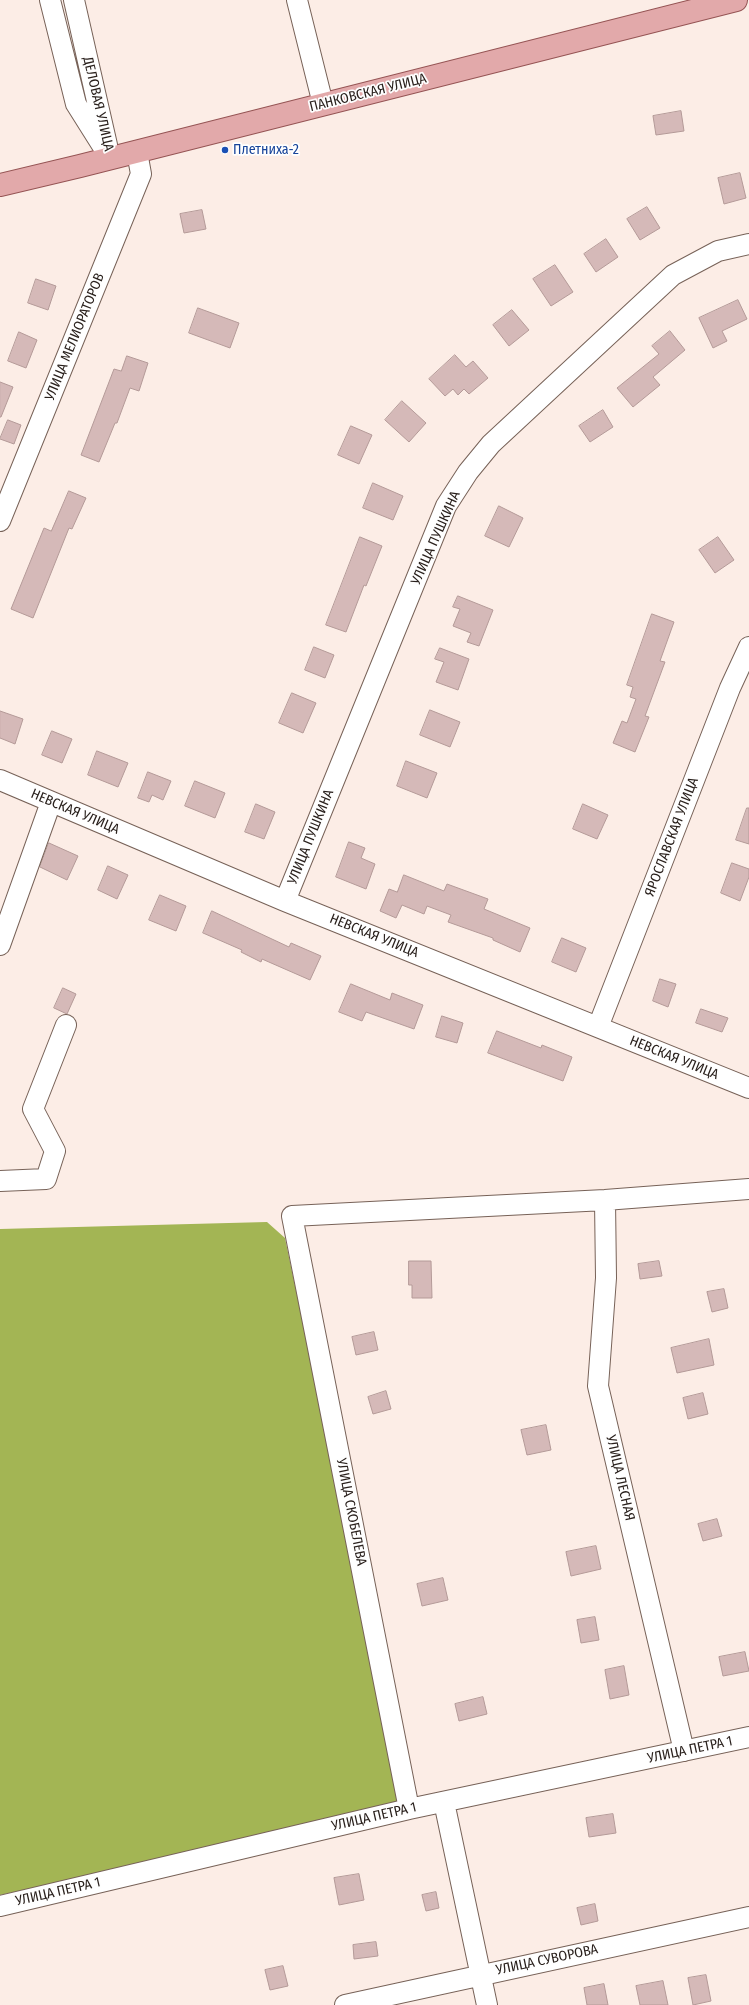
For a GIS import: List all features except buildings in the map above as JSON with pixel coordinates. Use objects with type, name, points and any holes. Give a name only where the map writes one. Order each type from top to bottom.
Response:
[{"type":"main road","name":"ПАНКОВСКАЯ УЛИЦА","points":[[0,185],[137,152],[323,104],[700,4],[736,0]]},
{"type":"street","name":"ДЕЛОВАЯ УЛИЦА","points":[[50,0],[76,104],[110,158]]},
{"type":"street","name":"ДЕЛОВАЯ УЛИЦА","points":[[74,0],[110,158]]},
{"type":"street","points":[[297,0],[323,104]]},
{"type":"street","name":"УЛИЦА МЕЛИОРАТОРОВ","points":[[0,522],[141,174],[137,152]]},
{"type":"street","name":"УЛИЦА ПУШКИНА","points":[[285,901],[446,506],[468,472],[491,444],[673,276],[718,251],[749,244]]},
{"type":"street","name":"ЯРОСЛАВСКАЯ УЛИЦА","points":[[598,1027],[730,688],[749,647]]},
{"type":"street","points":[[730,688],[749,682]]},
{"type":"street","name":"НЕВСКАЯ УЛИЦА","points":[[0,780],[285,901],[749,1088]]},
{"type":"street","points":[[0,946],[51,802]]},
{"type":"street","points":[[0,1181],[46,1179],[55,1151],[33,1109],[66,1025]]},
{"type":"street","points":[[606,1200],[749,1189]]},
{"type":"street","name":"УЛИЦА СКОБЕЛЕВА","points":[[409,1809],[292,1216],[606,1200]]},
{"type":"street","name":"УЛИЦА ЛЕСНАЯ","points":[[606,1200],[606,1278],[598,1386],[684,1751]]},
{"type":"street","name":"УЛИЦА ПЕТРА 1","points":[[0,1906],[409,1809],[749,1737]]},
{"type":"street","points":[[444,1802],[487,2005]]},
{"type":"street","name":"УЛИЦА СУВОРОВА","points":[[345,2005],[481,1974],[749,1917]]},
{"type":"green space","points":[[267,1222],[285,1238],[404,1807],[0,1895],[0,1229]]},
{"type":"place","name":"Плетниха-2","points":[[225,150]]}]
